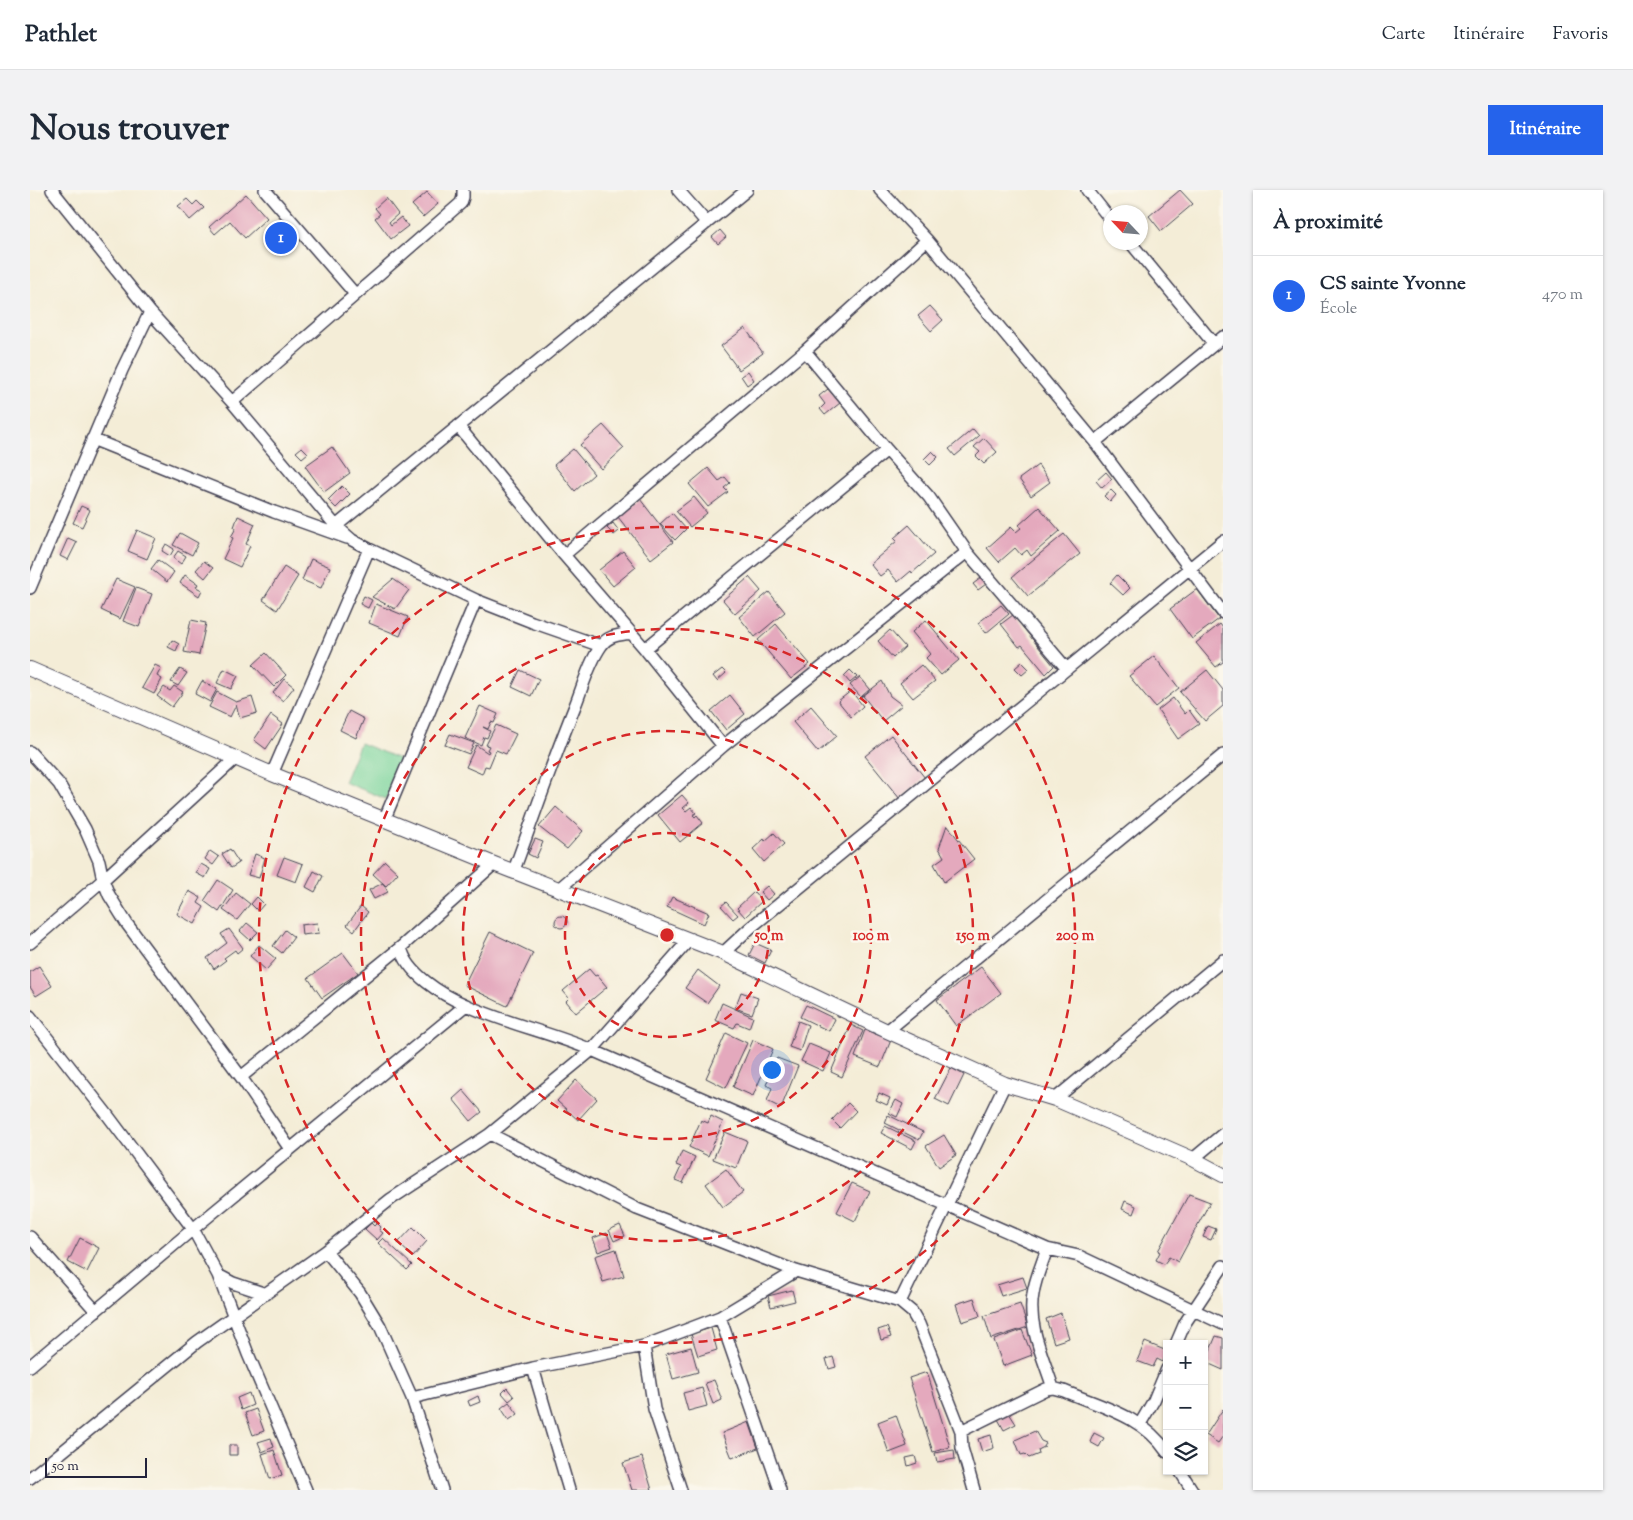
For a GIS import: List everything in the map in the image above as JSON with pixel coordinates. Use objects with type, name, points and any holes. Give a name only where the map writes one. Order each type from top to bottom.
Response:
[{"type":"street","points":[[52,190],[150,312],[232,402],[336,526],[352,540]]},
{"type":"street","points":[[265,190],[355,294]]},
{"type":"street","points":[[232,402],[461,203],[464,198],[463,190]]},
{"type":"street","points":[[678,190],[707,223]]},
{"type":"street","points":[[336,526],[747,190]]},
{"type":"street","points":[[880,190],[927,240],[1096,442],[1223,613]]},
{"type":"street","points":[[1087,190],[1103,209]]},
{"type":"street","points":[[564,555],[805,350],[927,240]]},
{"type":"street","points":[[1096,442],[1219,341],[1137,250]]},
{"type":"street","points":[[30,588],[122,370],[150,312]]},
{"type":"street","points":[[805,350],[887,450],[929,497],[967,552],[1067,669]]},
{"type":"street","points":[[458,426],[564,555],[645,648],[723,746]]},
{"type":"street","points":[[92,439],[274,512],[352,540],[369,550],[476,600],[601,646]]},
{"type":"street","points":[[645,648],[887,450]]},
{"type":"street","points":[[724,953],[750,928],[1223,541]]},
{"type":"street","points":[[272,774],[369,550]]},
{"type":"street","points":[[560,888],[723,746],[967,552]]},
{"type":"street","points":[[386,818],[476,600]]},
{"type":"street","points":[[514,870],[555,755],[601,646],[614,635],[631,633]]},
{"type":"street","points":[[30,669],[272,774],[386,818],[494,864],[514,870],[724,953],[887,1031],[1005,1084],[1055,1099],[1193,1159],[1223,1175]]},
{"type":"street","points":[[30,752],[59,784],[85,829],[99,861],[103,880],[109,895],[127,924],[241,1077],[290,1149]]},
{"type":"street","points":[[887,1031],[1223,755]]},
{"type":"street","points":[[30,943],[103,880],[236,758]]},
{"type":"street","points":[[241,1077],[401,947],[494,864]]},
{"type":"street","points":[[30,1478],[189,1348],[326,1251],[392,1199],[490,1134],[592,1050],[689,940]]},
{"type":"street","points":[[401,947],[403,956],[411,969],[440,991],[466,1005],[592,1050],[945,1206],[1047,1249],[1079,1256],[1223,1324]]},
{"type":"street","points":[[1055,1099],[1223,960]]},
{"type":"street","points":[[31,1364],[192,1229],[466,1005]]},
{"type":"street","points":[[30,1016],[106,1113],[192,1229],[218,1275],[306,1490]]},
{"type":"street","points":[[900,1302],[1005,1084]]},
{"type":"street","points":[[490,1134],[637,1209],[796,1272],[900,1302],[912,1312],[919,1324],[961,1430],[962,1448],[974,1490]]},
{"type":"street","points":[[1193,1159],[1223,1134]]},
{"type":"street","points":[[30,1237],[96,1311]]},
{"type":"street","points":[[1047,1249],[1033,1294],[1032,1314],[1036,1336],[1053,1388]]},
{"type":"street","points":[[326,1251],[360,1293],[380,1326],[412,1398],[442,1490]]},
{"type":"street","points":[[1178,1340],[1194,1309],[1223,1266]]},
{"type":"street","points":[[412,1398],[533,1368],[644,1346],[720,1317],[796,1272]]},
{"type":"street","points":[[218,1275],[233,1283],[266,1294]]},
{"type":"street","points":[[720,1317],[780,1490]]},
{"type":"street","points":[[644,1346],[654,1409],[681,1490]]},
{"type":"street","points":[[533,1368],[569,1490]]},
{"type":"street","points":[[1140,1424],[1163,1379]]},
{"type":"street","points":[[961,1430],[1046,1389],[1053,1388],[1129,1417],[1140,1424],[1163,1446]]},
{"type":"street","points":[[1183,1475],[1192,1490]]},
{"type":"green space","points":[[360,743],[402,760],[386,799],[344,782]]},
{"type":"building","points":[[1180,190],[1193,204],[1161,231],[1149,216]]},
{"type":"building","points":[[427,192],[438,204],[423,217],[412,205]]},
{"type":"building","points":[[246,194],[267,218],[245,238],[230,221],[215,234],[209,227]]},
{"type":"building","points":[[386,198],[398,214],[389,222],[391,225],[401,217],[408,226],[391,239],[375,218],[380,214],[375,208]]},
{"type":"building","points":[[187,199],[193,205],[197,201],[204,208],[190,220],[178,206]]},
{"type":"building","points":[[720,230],[726,237],[718,244],[712,237]]},
{"type":"building","points":[[930,306],[943,320],[931,331],[918,316]]},
{"type":"building","points":[[745,328],[763,353],[739,370],[721,346]]},
{"type":"building","points":[[748,371],[754,380],[747,385],[741,376]]},
{"type":"building","points":[[828,389],[840,403],[825,415],[820,409],[825,404],[819,396]]},
{"type":"building","points":[[603,425],[624,448],[601,469],[580,445]]},
{"type":"building","points":[[973,429],[979,436],[955,456],[949,449]]},
{"type":"building","points":[[984,438],[997,452],[984,464],[976,456],[980,452],[974,447]]},
{"type":"building","points":[[302,447],[308,453],[302,458],[296,452]]},
{"type":"building","points":[[332,447],[350,473],[324,492],[305,466]]},
{"type":"building","points":[[573,449],[594,474],[575,491],[554,465]]},
{"type":"building","points":[[932,451],[938,457],[930,465],[924,459]]},
{"type":"building","points":[[1038,465],[1050,482],[1031,496],[1019,479]]},
{"type":"building","points":[[708,468],[719,481],[725,477],[730,483],[724,488],[728,492],[708,507],[689,484]]},
{"type":"building","points":[[1106,472],[1112,479],[1102,488],[1096,481]]},
{"type":"building","points":[[342,486],[350,494],[336,508],[328,500]]},
{"type":"building","points":[[1111,490],[1116,495],[1110,502],[1104,496]]},
{"type":"building","points":[[694,497],[707,513],[690,527],[676,511]]},
{"type":"building","points":[[640,499],[673,542],[651,559],[618,517]]},
{"type":"building","points":[[81,506],[90,510],[82,527],[73,523]]},
{"type":"building","points":[[1039,507],[1060,531],[1031,556],[1027,550],[1021,555],[1015,548],[999,562],[987,548],[1011,527],[1016,532],[1021,528],[1019,525]]},
{"type":"building","points":[[672,513],[686,529],[675,540],[660,524]]},
{"type":"building","points":[[238,516],[255,524],[246,544],[250,546],[240,567],[223,559],[233,538],[231,537],[236,528],[234,527]]},
{"type":"building","points":[[613,523],[619,531],[614,535],[607,528]]},
{"type":"building","points":[[909,525],[934,554],[898,582],[888,570],[880,576],[870,564],[897,541],[894,538]]},
{"type":"building","points":[[137,530],[156,538],[147,559],[128,551]]},
{"type":"building","points":[[180,533],[198,543],[192,555],[173,545]]},
{"type":"building","points":[[1064,534],[1080,554],[1028,596],[1012,577]]},
{"type":"building","points":[[68,538],[77,542],[68,560],[60,556]]},
{"type":"building","points":[[166,544],[174,549],[170,556],[162,551]]},
{"type":"building","points":[[178,551],[186,556],[181,564],[173,558]]},
{"type":"building","points":[[623,551],[636,567],[613,586],[599,570]]},
{"type":"building","points":[[311,559],[330,567],[321,588],[302,580]]},
{"type":"building","points":[[158,560],[174,572],[167,582],[151,569]]},
{"type":"building","points":[[204,561],[213,568],[205,578],[196,570]]},
{"type":"building","points":[[284,567],[298,576],[277,610],[263,600]]},
{"type":"building","points":[[185,575],[198,584],[196,587],[202,590],[199,596],[180,583]]},
{"type":"building","points":[[1117,575],[1130,588],[1123,595],[1110,583]]},
{"type":"building","points":[[749,577],[761,591],[735,614],[723,600]]},
{"type":"building","points":[[981,578],[986,584],[978,590],[973,584]]},
{"type":"building","points":[[116,579],[135,587],[120,619],[101,610]]},
{"type":"building","points":[[393,579],[409,590],[395,609],[372,597]]},
{"type":"building","points":[[136,588],[152,594],[139,627],[123,621]]},
{"type":"building","points":[[1197,589],[1219,619],[1192,639],[1170,609]]},
{"type":"building","points":[[769,592],[785,612],[755,637],[739,617]]},
{"type":"building","points":[[364,596],[372,600],[368,608],[360,604]]},
{"type":"building","points":[[376,604],[408,617],[400,636],[369,623]]},
{"type":"building","points":[[1001,605],[1009,614],[986,633],[978,623]]},
{"type":"building","points":[[1013,615],[1054,666],[1046,674],[1022,645],[1019,647],[1001,624]]},
{"type":"building","points":[[191,620],[206,623],[199,655],[184,652]]},
{"type":"building","points":[[926,620],[959,660],[941,675],[926,658],[930,654],[912,632]]},
{"type":"building","points":[[776,624],[810,664],[791,679],[758,640]]},
{"type":"building","points":[[1220,624],[1223,628],[1223,662],[1216,667],[1196,643]]},
{"type":"building","points":[[890,630],[905,647],[893,658],[878,641]]},
{"type":"building","points":[[172,640],[179,644],[176,651],[168,647]]},
{"type":"building","points":[[266,653],[286,675],[274,687],[253,665]]},
{"type":"building","points":[[1154,656],[1179,688],[1155,707],[1129,676]]},
{"type":"building","points":[[1022,662],[1029,669],[1022,675],[1015,668]]},
{"type":"building","points":[[155,665],[161,668],[157,676],[162,679],[154,694],[142,688]]},
{"type":"building","points":[[921,665],[935,681],[913,698],[900,683]]},
{"type":"building","points":[[180,669],[187,673],[178,686],[171,682]]},
{"type":"building","points":[[224,669],[238,676],[231,689],[217,683]]},
{"type":"building","points":[[722,669],[726,673],[717,681],[713,676]]},
{"type":"building","points":[[520,670],[539,679],[531,696],[512,687]]},
{"type":"building","points":[[850,670],[857,677],[850,683],[844,676]]},
{"type":"building","points":[[1207,670],[1223,690],[1223,706],[1205,721],[1180,692]]},
{"type":"building","points":[[860,677],[870,689],[861,697],[850,685]]},
{"type":"building","points":[[284,679],[294,687],[283,701],[273,693]]},
{"type":"building","points":[[202,681],[217,689],[210,702],[195,694]]},
{"type":"building","points":[[882,681],[890,696],[902,705],[883,721],[863,696]]},
{"type":"building","points":[[174,686],[183,692],[172,707],[157,696],[164,687],[170,691]]},
{"type":"building","points":[[851,691],[863,706],[851,717],[838,701]]},
{"type":"building","points":[[217,692],[236,702],[252,697],[257,713],[240,718],[236,705],[230,717],[209,707]]},
{"type":"building","points":[[730,695],[745,714],[726,730],[711,711]]},
{"type":"building","points":[[1173,698],[1185,714],[1189,710],[1199,724],[1178,739],[1158,710]]},
{"type":"building","points":[[480,706],[498,714],[494,723],[491,722],[488,729],[483,727],[490,731],[487,738],[484,737],[481,745],[465,738]]},
{"type":"building","points":[[811,706],[837,736],[818,752],[793,722]]},
{"type":"building","points":[[349,711],[364,719],[356,738],[340,730]]},
{"type":"building","points":[[271,715],[283,724],[266,749],[254,740]]},
{"type":"building","points":[[496,725],[516,734],[506,754],[496,750],[489,767],[485,766],[482,774],[466,767],[476,745],[488,753],[489,746],[486,745]]},
{"type":"building","points":[[450,734],[474,743],[469,754],[445,745]]},
{"type":"building","points":[[891,735],[925,778],[900,799],[865,756]]},
{"type":"building","points":[[682,795],[689,803],[683,808],[686,811],[691,807],[696,813],[693,815],[695,817],[697,815],[703,823],[680,842],[658,815]]},
{"type":"building","points":[[556,807],[583,831],[567,849],[539,827]]},
{"type":"building","points":[[947,825],[974,859],[944,882],[934,864],[944,857],[939,848]]},
{"type":"building","points":[[774,833],[784,844],[764,862],[753,849]]},
{"type":"building","points":[[535,839],[543,842],[536,858],[528,854]]},
{"type":"building","points":[[230,849],[239,863],[231,868],[222,854]]},
{"type":"building","points":[[210,851],[219,857],[213,865],[205,859]]},
{"type":"building","points":[[255,854],[265,858],[259,878],[248,875]]},
{"type":"building","points":[[284,857],[303,864],[296,882],[277,875]]},
{"type":"building","points":[[385,861],[398,873],[386,886],[373,874]]},
{"type":"building","points":[[201,864],[210,869],[205,878],[196,873]]},
{"type":"building","points":[[314,871],[323,876],[315,892],[306,887]]},
{"type":"building","points":[[218,880],[233,890],[219,912],[204,901]]},
{"type":"building","points":[[383,883],[388,892],[374,899],[369,890]]},
{"type":"building","points":[[767,886],[774,894],[767,900],[760,892]]},
{"type":"building","points":[[189,891],[201,898],[198,903],[204,907],[195,924],[177,914]]},
{"type":"building","points":[[754,892],[762,901],[745,917],[737,908]]},
{"type":"building","points":[[236,893],[250,904],[237,920],[223,910]]},
{"type":"building","points":[[257,897],[264,904],[258,911],[251,904]]},
{"type":"building","points":[[672,897],[709,913],[704,924],[667,907]]},
{"type":"building","points":[[726,902],[738,915],[733,919],[721,906]]},
{"type":"building","points":[[361,906],[368,912],[354,931],[347,925]]},
{"type":"building","points":[[561,916],[567,922],[561,928],[555,922]]},
{"type":"building","points":[[247,923],[258,932],[250,940],[240,931]]},
{"type":"building","points":[[317,923],[319,933],[302,935],[301,925]]},
{"type":"building","points":[[229,929],[243,948],[237,953],[235,950],[214,969],[207,958],[227,943],[221,934]]},
{"type":"building","points":[[285,930],[294,937],[282,953],[273,946]]},
{"type":"building","points":[[490,932],[533,953],[507,1006],[464,985]]},
{"type":"building","points":[[755,943],[771,950],[765,963],[749,955]]},
{"type":"building","points":[[259,945],[276,959],[266,970],[250,956]]},
{"type":"building","points":[[343,953],[358,973],[322,998],[308,978]]},
{"type":"building","points":[[39,966],[52,986],[36,996],[30,987],[30,972]]},
{"type":"building","points":[[981,967],[1001,993],[956,1026],[937,1000]]},
{"type":"building","points":[[589,969],[607,987],[576,1013],[566,1001],[569,998],[563,991]]},
{"type":"building","points":[[698,970],[719,986],[707,1003],[685,988]]},
{"type":"building","points":[[741,992],[758,998],[752,1014],[735,1008]]},
{"type":"building","points":[[722,1003],[753,1017],[749,1028],[737,1023],[734,1028],[715,1020]]},
{"type":"building","points":[[806,1005],[835,1019],[829,1031],[800,1017]]},
{"type":"building","points":[[798,1021],[808,1025],[800,1051],[789,1047]]},
{"type":"building","points":[[851,1025],[863,1031],[842,1077],[831,1072]]},
{"type":"building","points":[[865,1030],[891,1040],[880,1067],[855,1057]]},
{"type":"building","points":[[726,1033],[747,1043],[726,1088],[706,1078]]},
{"type":"building","points":[[753,1040],[773,1049],[753,1096],[733,1087]]},
{"type":"building","points":[[809,1044],[831,1053],[823,1071],[801,1061]]},
{"type":"building","points":[[777,1058],[798,1066],[781,1108],[767,1101],[772,1088],[766,1085]]},
{"type":"building","points":[[951,1068],[964,1075],[949,1106],[935,1099]]},
{"type":"building","points":[[576,1080],[597,1099],[578,1120],[557,1101]]},
{"type":"building","points":[[463,1090],[482,1112],[471,1121],[453,1099]]},
{"type":"building","points":[[879,1093],[890,1098],[887,1105],[876,1100]]},
{"type":"building","points":[[896,1100],[903,1104],[897,1117],[889,1113]]},
{"type":"building","points":[[848,1103],[856,1111],[840,1128],[832,1120]]},
{"type":"building","points":[[888,1115],[923,1132],[919,1140],[885,1123]]},
{"type":"building","points":[[711,1116],[723,1122],[708,1156],[689,1147],[701,1120],[708,1123]]},
{"type":"building","points":[[885,1126],[916,1141],[912,1149],[881,1133]]},
{"type":"building","points":[[725,1132],[747,1141],[736,1168],[713,1159]]},
{"type":"building","points":[[944,1135],[956,1155],[939,1167],[926,1146]]},
{"type":"building","points":[[682,1151],[695,1157],[683,1183],[675,1180],[681,1167],[676,1165]]},
{"type":"building","points":[[726,1169],[743,1192],[723,1207],[706,1184]]},
{"type":"building","points":[[852,1183],[870,1191],[855,1221],[837,1212]]},
{"type":"building","points":[[1189,1194],[1210,1202],[1178,1262],[1169,1257],[1164,1264],[1156,1260],[1160,1252],[1158,1251]]},
{"type":"building","points":[[1125,1201],[1136,1206],[1133,1214],[1122,1209]]},
{"type":"building","points":[[371,1223],[374,1226],[377,1223],[381,1227],[379,1230],[383,1233],[377,1240],[365,1229]]},
{"type":"building","points":[[620,1225],[625,1236],[614,1241],[609,1230]]},
{"type":"building","points":[[1208,1226],[1216,1229],[1211,1240],[1203,1237]]},
{"type":"building","points":[[413,1227],[427,1241],[413,1257],[398,1243]]},
{"type":"building","points":[[607,1233],[612,1247],[598,1252],[593,1238]]},
{"type":"building","points":[[80,1238],[99,1248],[87,1272],[68,1262]]},
{"type":"building","points":[[383,1238],[412,1265],[407,1270],[378,1243]]},
{"type":"building","points":[[616,1249],[624,1276],[603,1282],[595,1256]]},
{"type":"building","points":[[1023,1277],[1027,1288],[1001,1296],[997,1285]]},
{"type":"building","points":[[792,1290],[795,1301],[771,1307],[768,1296]]},
{"type":"building","points":[[974,1298],[980,1316],[962,1322],[956,1304]]},
{"type":"building","points":[[1020,1304],[1028,1327],[991,1339],[984,1316]]},
{"type":"building","points":[[1061,1313],[1069,1338],[1054,1343],[1046,1319]]},
{"type":"building","points":[[887,1327],[891,1337],[881,1340],[878,1330]]},
{"type":"building","points":[[711,1328],[717,1350],[698,1356],[691,1334]]},
{"type":"building","points":[[1022,1330],[1032,1355],[1003,1366],[994,1340]]},
{"type":"building","points":[[1216,1336],[1223,1338],[1223,1370],[1208,1363],[1208,1355]]},
{"type":"building","points":[[1145,1342],[1163,1349],[1163,1362],[1157,1359],[1153,1367],[1137,1361]]},
{"type":"building","points":[[691,1347],[698,1372],[673,1379],[666,1354]]},
{"type":"building","points":[[833,1357],[836,1367],[829,1369],[826,1359]]},
{"type":"building","points":[[927,1372],[950,1447],[933,1452],[909,1378]]},
{"type":"building","points":[[714,1380],[722,1400],[713,1404],[705,1383]]},
{"type":"building","points":[[507,1388],[514,1397],[509,1401],[502,1393]]},
{"type":"building","points":[[702,1388],[707,1406],[688,1411],[683,1393]]},
{"type":"building","points":[[249,1393],[253,1405],[241,1410],[237,1398]]},
{"type":"building","points":[[478,1396],[480,1402],[470,1406],[468,1401]]},
{"type":"building","points":[[509,1402],[518,1414],[509,1420],[501,1408]]},
{"type":"building","points":[[256,1409],[264,1431],[253,1435],[245,1413]]},
{"type":"building","points":[[1223,1409],[1223,1436],[1218,1443],[1208,1436],[1208,1432]]},
{"type":"building","points":[[1009,1413],[1016,1424],[1004,1430],[998,1419]]},
{"type":"building","points":[[896,1415],[907,1446],[889,1453],[878,1422]]},
{"type":"building","points":[[749,1422],[758,1448],[732,1458],[722,1433]]},
{"type":"building","points":[[1035,1431],[1041,1441],[1046,1443],[1044,1447],[1038,1450],[1039,1454],[1029,1458],[1025,1454],[1021,1455],[1015,1440]]},
{"type":"building","points":[[1094,1433],[1104,1438],[1099,1447],[1090,1442]]},
{"type":"building","points":[[991,1435],[994,1448],[982,1452],[978,1439]]},
{"type":"building","points":[[271,1438],[274,1447],[262,1452],[258,1442]]},
{"type":"building","points":[[229,1445],[237,1445],[237,1455],[229,1455]]},
{"type":"building","points":[[274,1450],[282,1475],[270,1479],[262,1454]]},
{"type":"building","points":[[954,1450],[955,1459],[937,1462],[935,1453]]},
{"type":"building","points":[[915,1456],[917,1463],[908,1466],[906,1458]]},
{"type":"building","points":[[642,1457],[652,1490],[632,1490],[623,1463]]},
{"type":"place","name":"CS sainte Yvonne","points":[[281,238]]}]
